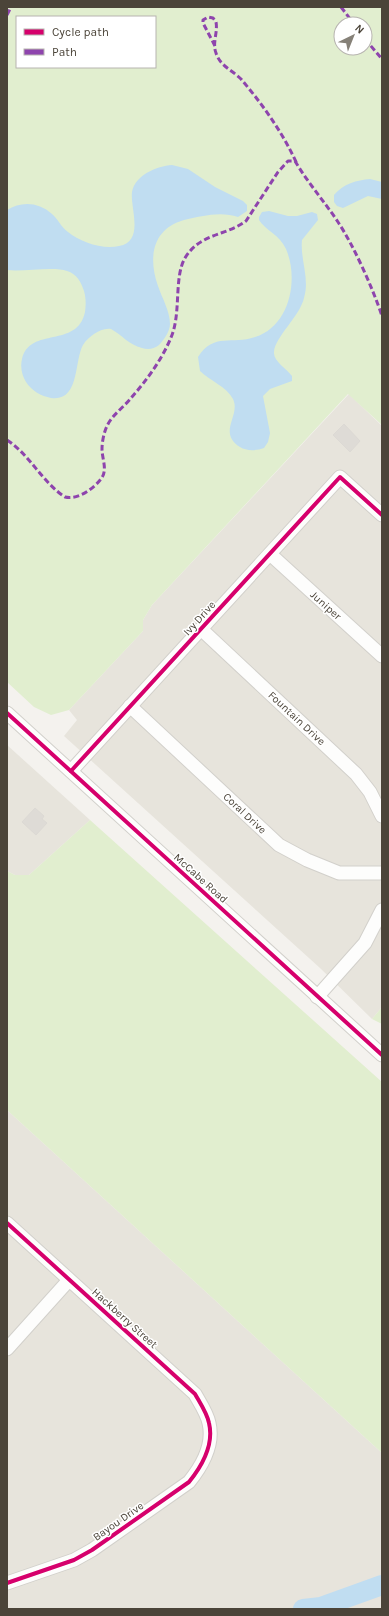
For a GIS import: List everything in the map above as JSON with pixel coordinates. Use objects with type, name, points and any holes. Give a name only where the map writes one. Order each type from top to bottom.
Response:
[{"type":"street","name":"Ivy Drive","points":[[71,771],[340,477],[382,515]]},
{"type":"street","name":"Juniper","points":[[270,554],[382,656]]},
{"type":"street","name":"Fountain Drive","points":[[200,629],[356,774],[370,792],[382,816]]},
{"type":"street","name":"Coral Drive","points":[[130,706],[279,845],[307,860],[339,873],[382,873]]},
{"type":"street","name":"McCabe Road","points":[[7,714],[382,1055]]},
{"type":"street","points":[[317,997],[365,943],[382,910]]},
{"type":"street","name":"Hackberry Street","points":[[7,1223],[195,1394],[209,1424],[209,1440]]},
{"type":"street","points":[[7,1349],[69,1280]]},
{"type":"street","name":"Bayou Drive","points":[[7,1583],[74,1560],[92,1550],[189,1482],[200,1468],[209,1440]]},
{"type":"shaded area","points":[[349,394],[382,426],[382,1007],[372,1019],[320,968],[64,736],[77,720],[69,710],[143,631],[143,620],[152,605]]},
{"type":"shaded area","points":[[7,745],[90,820],[29,875],[15,875],[7,871]]},
{"type":"shaded area","points":[[7,1110],[382,1453],[382,1609],[7,1609]]},
{"type":"green space","points":[[7,7],[382,7],[382,425],[348,394],[152,605],[143,620],[143,631],[69,710],[51,715],[34,707],[7,682]]},
{"type":"green space","points":[[90,820],[382,1082],[382,1453],[7,1110],[7,871],[15,875],[29,875]]},
{"type":"green space","points":[[382,1007],[382,1024],[372,1019]]},
{"type":"water","points":[[172,165],[188,169],[215,187],[243,201],[247,205],[247,211],[238,217],[218,214],[184,220],[173,224],[159,237],[153,255],[153,265],[158,286],[169,314],[170,324],[169,330],[159,345],[153,348],[144,349],[133,345],[111,329],[102,330],[91,336],[83,345],[74,379],[67,394],[60,398],[51,398],[37,393],[31,388],[23,377],[21,365],[22,359],[27,349],[34,343],[43,339],[64,334],[73,330],[80,323],[85,312],[85,296],[78,279],[67,271],[55,269],[7,270],[7,210],[18,205],[36,205],[47,210],[73,236],[85,242],[106,247],[119,246],[127,243],[132,238],[134,231],[132,192],[137,181],[148,172],[160,167]]},
{"type":"water","points":[[370,179],[382,182],[382,199],[368,196],[343,208],[337,206],[334,202],[334,195],[346,185],[360,180]]},
{"type":"water","points":[[269,211],[288,216],[297,216],[312,212],[317,214],[318,220],[302,240],[306,291],[302,305],[275,346],[274,352],[278,362],[292,376],[292,381],[270,389],[263,396],[270,433],[268,442],[264,448],[251,450],[240,447],[230,436],[235,405],[233,399],[222,387],[200,371],[198,357],[210,344],[247,339],[267,331],[276,323],[284,312],[291,287],[292,274],[290,261],[283,244],[259,220],[262,212]]},
{"type":"building","points":[[344,424],[360,441],[350,452],[333,435]]},
{"type":"building","points":[[35,808],[44,816],[42,819],[47,823],[36,835],[22,822]]},
{"type":"waterway","points":[[303,1609],[321,1607],[382,1585]]},
{"type":"marked path","points":[[7,15],[11,7]]},
{"type":"marked path","points":[[341,7],[348,16]]},
{"type":"marked path","points":[[215,46],[203,23],[203,20],[208,17],[213,18],[216,22],[215,49],[220,61],[241,79],[265,109],[279,130],[297,164]]},
{"type":"marked path","points":[[373,48],[382,59]]},
{"type":"marked path","points":[[7,440],[23,453],[49,484],[65,497],[75,497],[85,493],[98,483],[104,472],[102,446],[107,426],[112,418],[149,376],[164,352],[172,335],[175,326],[178,284],[185,258],[191,250],[206,239],[230,230],[246,221],[278,172],[288,161],[295,161],[344,232],[363,268],[382,316]]},
{"type":"cycle path","points":[[71,771],[340,477],[382,515]]},
{"type":"cycle path","points":[[7,713],[382,1055]]},
{"type":"cycle path","points":[[7,1223],[195,1394],[207,1416],[210,1431],[210,1439],[206,1454],[189,1482],[92,1550],[74,1560],[7,1583]]}]
